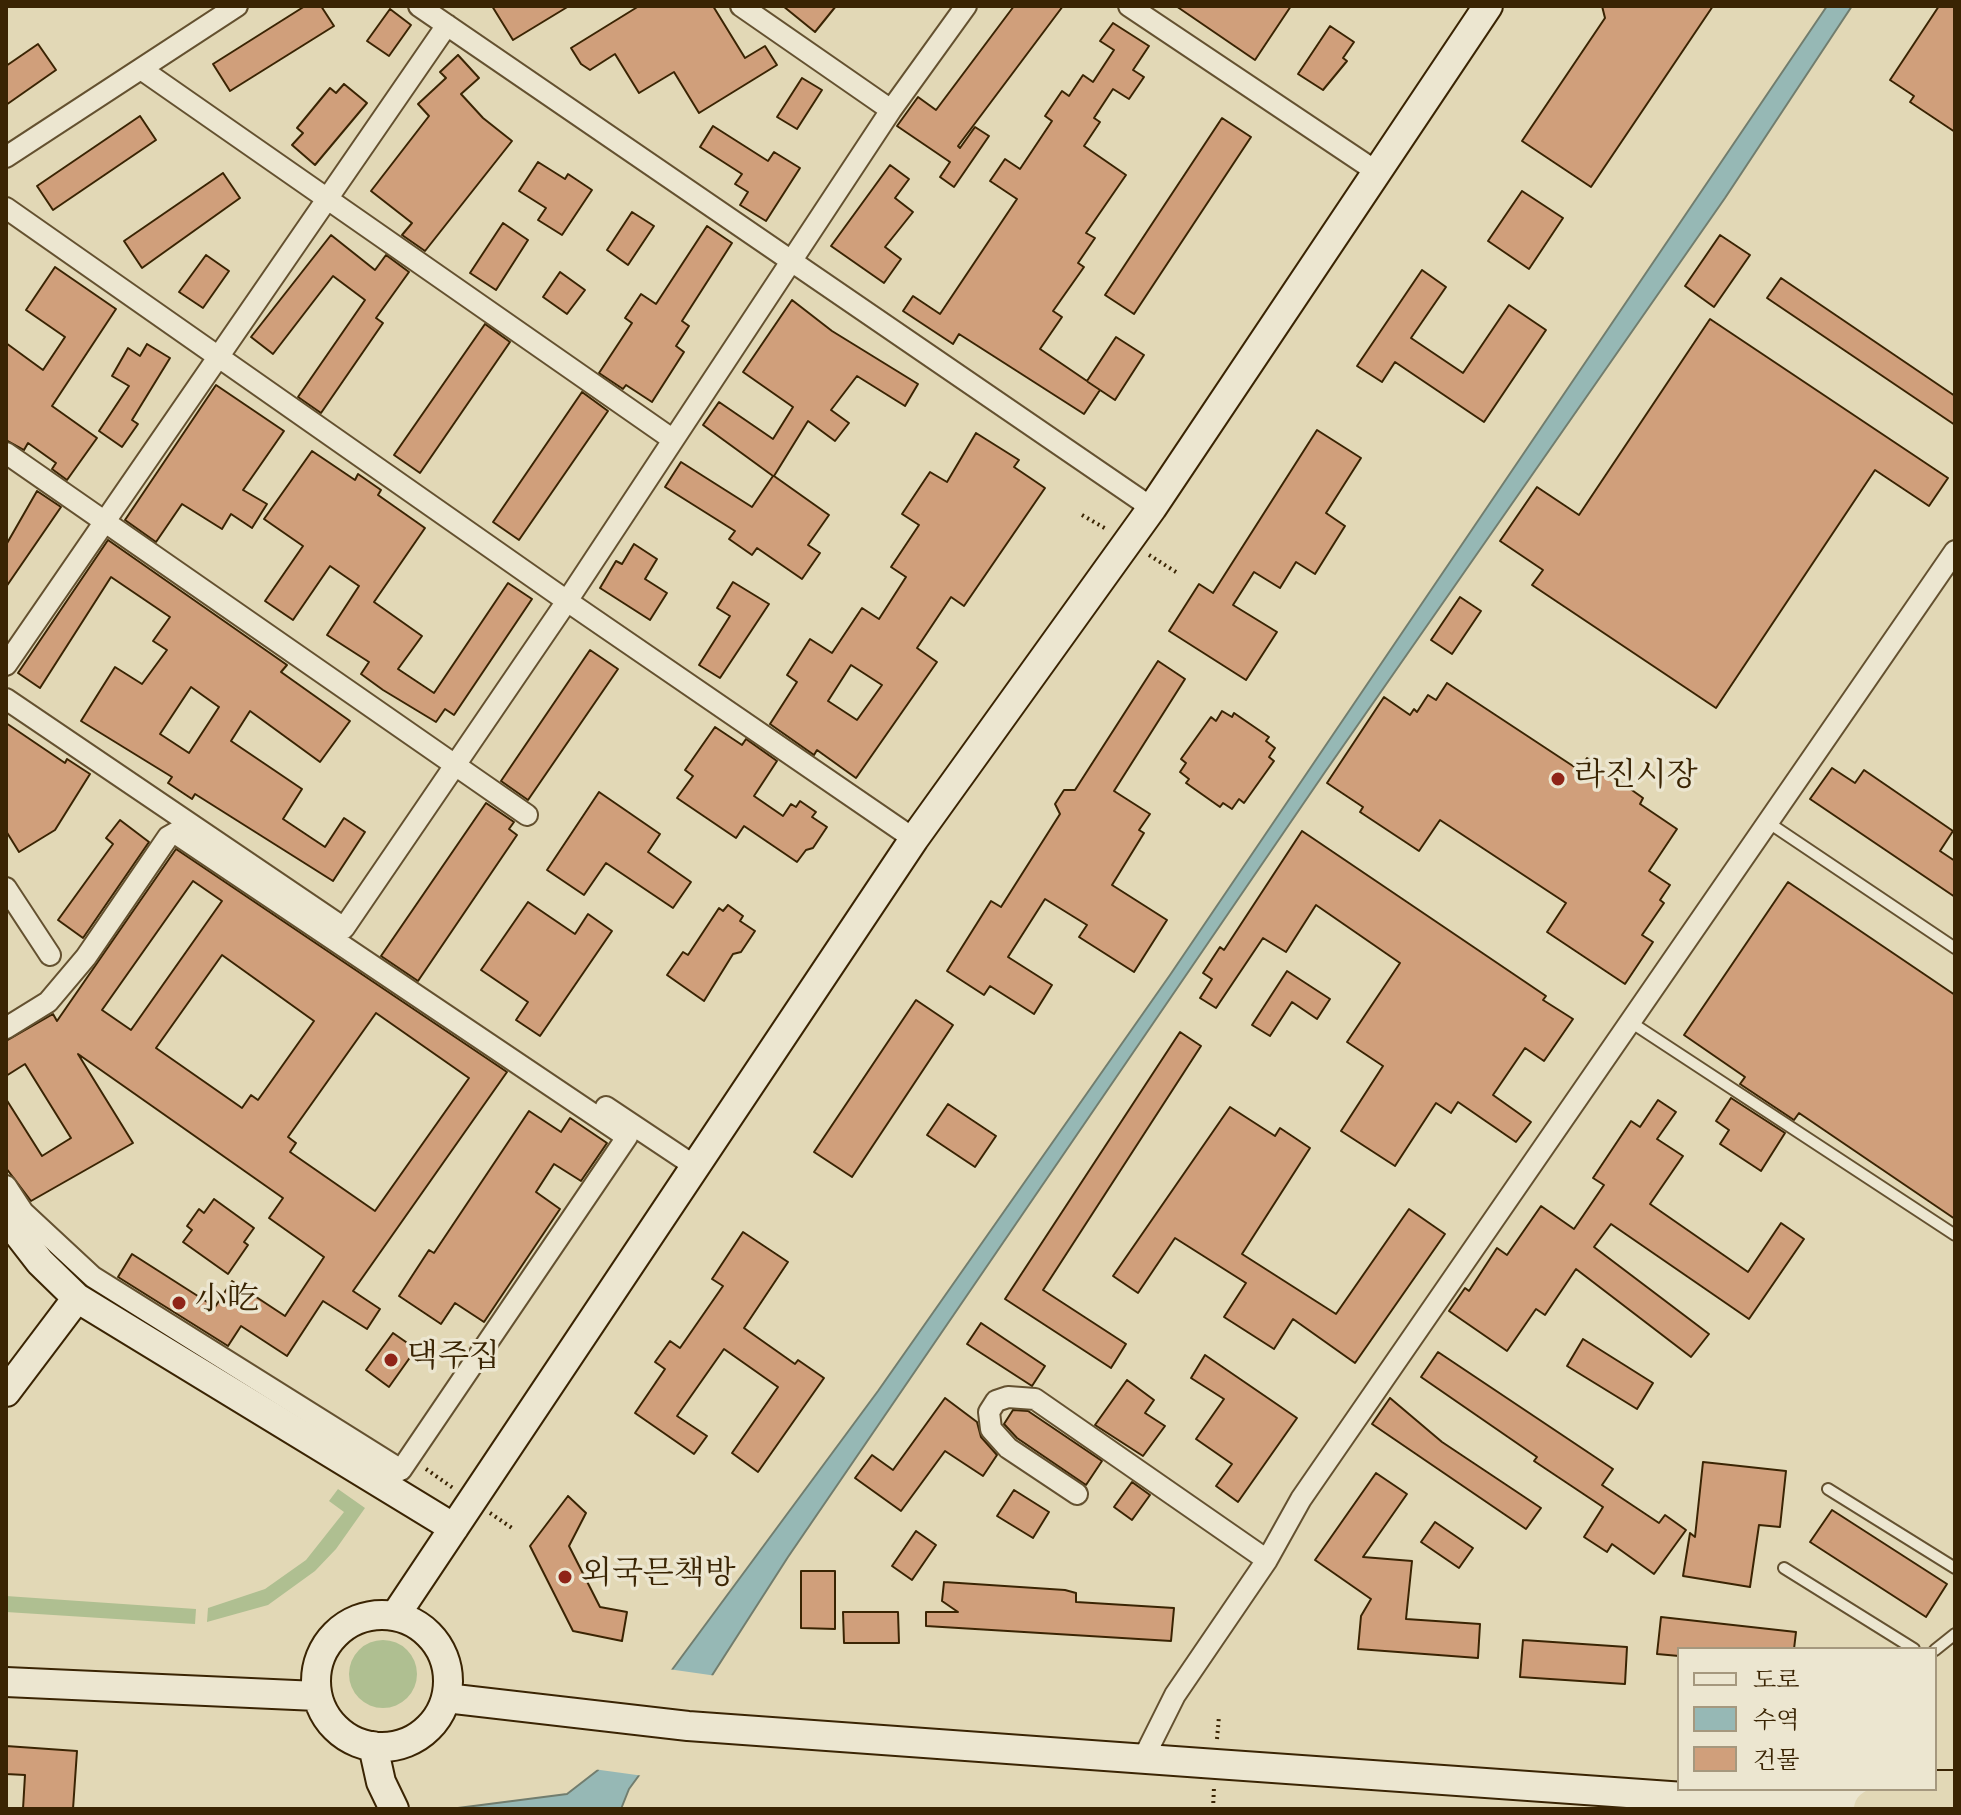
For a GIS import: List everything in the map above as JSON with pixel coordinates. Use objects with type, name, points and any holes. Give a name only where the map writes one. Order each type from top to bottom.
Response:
[{"type":"highway","points":[[1880,1805],[1920,1791]]},
{"type":"main road","points":[[395,1616],[914,839],[1152,508],[1488,6]]},
{"type":"main road","points":[[6,1218],[40,1262],[77,1298],[454,1528]]},
{"type":"main road","points":[[6,1392],[77,1298]]},
{"type":"main road","points":[[374,1615],[395,1616],[415,1624],[432,1638],[443,1656],[448,1676],[446,1698],[438,1717],[423,1733],[405,1744],[373,1746],[342,1734],[326,1717],[317,1696],[316,1674],[322,1652],[336,1634],[353,1621],[374,1615]]},
{"type":"main road","points":[[6,1682],[317,1696]]},
{"type":"main road","points":[[446,1698],[688,1726],[1748,1805],[1880,1805]]},
{"type":"main road","points":[[373,1746],[381,1782],[393,1808]]},
{"type":"street","points":[[6,157],[237,6]]},
{"type":"street","points":[[419,6],[1152,508]]},
{"type":"street","points":[[741,6],[891,110]]},
{"type":"street","points":[[6,699],[344,928],[567,601],[891,110],[966,6]]},
{"type":"street","points":[[1129,6],[1377,172]]},
{"type":"street","points":[[6,665],[447,25]]},
{"type":"street","points":[[141,69],[672,439]]},
{"type":"street","points":[[6,208],[567,601],[914,839]]},
{"type":"street","points":[[6,453],[527,815]]},
{"type":"street","points":[[1143,1759],[1175,1695],[1267,1560],[1309,1486],[1632,1023],[1955,551]]},
{"type":"street","points":[[6,1028],[48,1002],[86,957],[168,837],[175,833],[627,1137],[401,1470],[93,1277],[23,1212],[6,1186]]},
{"type":"street","points":[[6,888],[50,955]]},
{"type":"street","points":[[448,1002],[696,1167]]},
{"type":"street","points":[[1077,1494],[1008,1448],[991,1429],[989,1412],[996,1401],[1008,1397],[1035,1399],[1267,1560]]},
{"type":"lane","points":[[1769,823],[1955,948]]},
{"type":"lane","points":[[1632,1023],[1955,1235]]},
{"type":"lane","points":[[1828,1489],[1955,1568]]},
{"type":"lane","points":[[1784,1568],[1911,1647]]},
{"type":"lane","points":[[1937,1648],[1955,1634]]},
{"type":"green space","points":[[338,1489],[365,1508],[336,1549],[315,1571],[268,1605],[207,1622],[208,1608],[265,1589],[306,1560],[344,1512],[329,1501]]},
{"type":"green space","points":[[6,1596],[196,1609],[195,1624],[6,1612]]},
{"type":"green space","points":[[376,1640],[390,1640],[402,1645],[412,1655],[417,1674],[412,1693],[402,1703],[390,1708],[376,1708],[364,1703],[354,1693],[349,1681],[349,1667],[354,1655],[364,1645]]},
{"type":"water","points":[[1827,6],[1852,6],[1725,198],[1325,772],[788,1557],[711,1677],[629,1789],[621,1809],[450,1809],[567,1794],[598,1770],[878,1391],[1170,975]]},
{"type":"pier","points":[[668,1669],[717,1676],[644,1776],[593,1769]]},
{"type":"building","points":[[305,6],[321,6],[334,26],[230,91],[213,64]]},
{"type":"building","points":[[492,6],[569,6],[513,40]]},
{"type":"building","points":[[639,6],[713,6],[745,58],[765,46],[777,65],[699,113],[674,72],[639,93],[615,54],[590,70],[581,64],[571,48]]},
{"type":"building","points":[[783,6],[836,6],[815,32]]},
{"type":"building","points":[[1014,6],[1063,6],[958,146],[960,148],[975,127],[989,136],[954,187],[940,177],[950,162],[897,126],[918,97],[936,110]]},
{"type":"building","points":[[1176,6],[1291,6],[1255,60]]},
{"type":"building","points":[[1602,6],[1713,6],[1591,187],[1522,141],[1605,18]]},
{"type":"building","points":[[1939,6],[1955,6],[1955,132],[1910,102],[1914,96],[1890,80]]},
{"type":"building","points":[[390,9],[411,25],[389,56],[367,41]]},
{"type":"building","points":[[1113,23],[1149,46],[1133,70],[1144,77],[1129,99],[1113,89],[1094,118],[1100,122],[1084,146],[1126,175],[1086,233],[1095,238],[1078,263],[1084,267],[1053,311],[1062,317],[1040,349],[1087,381],[1116,337],[1144,355],[1115,400],[1100,390],[1084,414],[959,334],[953,344],[903,311],[913,296],[940,314],[1017,199],[990,181],[1005,159],[1020,169],[1052,121],[1045,116],[1062,91],[1069,96],[1083,75],[1093,82],[1114,50],[1100,41]]},
{"type":"building","points":[[1330,26],[1354,42],[1343,58],[1347,61],[1323,90],[1298,74]]},
{"type":"building","points":[[38,44],[56,70],[6,105],[6,66]]},
{"type":"building","points":[[458,55],[479,78],[461,94],[483,118],[512,141],[425,251],[402,235],[412,223],[371,191],[429,116],[418,104],[446,78],[440,72]]},
{"type":"building","points":[[802,78],[822,90],[797,129],[777,117]]},
{"type":"building","points":[[344,84],[367,103],[315,165],[292,145],[303,133],[297,128],[330,88],[336,93]]},
{"type":"building","points":[[140,116],[156,140],[53,210],[37,186]]},
{"type":"building","points":[[1222,118],[1251,137],[1134,314],[1105,295]]},
{"type":"building","points":[[713,126],[768,161],[774,152],[800,168],[766,221],[740,205],[748,192],[735,184],[742,174],[700,147]]},
{"type":"building","points":[[538,162],[565,179],[568,174],[592,190],[562,235],[538,220],[546,208],[519,191]]},
{"type":"building","points":[[890,165],[909,179],[895,198],[913,212],[885,247],[901,259],[884,283],[831,246]]},
{"type":"building","points":[[223,173],[240,198],[142,268],[124,241]]},
{"type":"building","points":[[1522,191],[1563,218],[1529,269],[1488,241]]},
{"type":"building","points":[[632,212],[654,226],[628,265],[607,250]]},
{"type":"building","points":[[503,223],[528,240],[496,290],[470,273]]},
{"type":"building","points":[[707,226],[732,243],[682,321],[689,326],[676,346],[684,352],[652,402],[626,385],[623,389],[599,373],[632,323],[625,318],[641,294],[656,304]]},
{"type":"building","points":[[331,235],[375,270],[386,255],[409,272],[376,318],[383,323],[321,413],[298,397],[365,300],[333,276],[273,354],[251,337]]},
{"type":"building","points":[[1720,235],[1750,255],[1714,307],[1685,286]]},
{"type":"building","points":[[206,255],[229,271],[203,308],[179,292]]},
{"type":"building","points":[[55,267],[116,309],[52,406],[97,438],[67,480],[52,469],[56,463],[28,443],[24,450],[6,440],[6,343],[43,370],[65,337],[26,310]]},
{"type":"building","points":[[1422,270],[1446,287],[1411,338],[1463,373],[1509,305],[1546,330],[1484,422],[1395,362],[1382,382],[1357,366]]},
{"type":"building","points":[[560,272],[585,290],[567,314],[543,297]]},
{"type":"building","points":[[1781,278],[1955,396],[1955,425],[1767,298]]},
{"type":"building","points":[[792,300],[832,331],[918,384],[905,406],[857,376],[831,410],[849,423],[835,441],[808,421],[774,476],[829,515],[808,545],[820,553],[802,579],[757,548],[752,555],[729,539],[735,531],[665,487],[681,462],[752,507],[773,476],[703,425],[719,402],[773,439],[793,407],[743,372]]},
{"type":"building","points":[[1710,319],[1948,478],[1929,506],[1875,470],[1716,708],[1532,585],[1543,570],[1500,541],[1537,487],[1579,515]]},
{"type":"building","points":[[485,324],[510,342],[420,473],[394,455]]},
{"type":"building","points":[[147,344],[170,358],[132,420],[138,424],[122,447],[99,431],[129,386],[112,376],[128,348],[140,356]]},
{"type":"building","points":[[216,385],[284,431],[243,490],[267,504],[252,528],[231,514],[222,529],[182,504],[156,542],[125,520]]},
{"type":"building","points":[[582,392],[608,411],[519,540],[493,522]]},
{"type":"building","points":[[1317,430],[1361,458],[1326,513],[1345,526],[1315,574],[1296,562],[1280,588],[1254,572],[1233,605],[1277,632],[1246,680],[1169,631],[1199,584],[1213,593]]},
{"type":"building","points":[[976,433],[1019,460],[1014,467],[1045,488],[964,606],[951,597],[917,648],[937,662],[856,778],[817,750],[814,755],[770,724],[797,682],[787,675],[810,639],[832,653],[862,608],[879,619],[906,577],[891,567],[919,525],[902,514],[930,472],[947,482]],"holes":[[[851,665],[882,685],[857,720],[828,701]]]},
{"type":"building","points":[[312,451],[355,480],[358,474],[381,490],[378,495],[425,528],[374,602],[422,636],[398,669],[434,693],[508,583],[532,599],[454,715],[445,709],[436,722],[383,690],[361,674],[369,662],[327,635],[359,586],[330,566],[293,620],[265,601],[303,546],[264,519]]},
{"type":"building","points":[[37,491],[61,507],[6,587],[6,545]]},
{"type":"building","points":[[108,540],[287,665],[281,672],[350,721],[320,762],[250,711],[231,741],[302,789],[283,819],[325,847],[344,818],[365,832],[333,881],[195,794],[192,799],[168,783],[172,777],[81,721],[115,667],[142,684],[167,650],[153,641],[170,617],[111,577],[40,688],[18,673]],"holes":[[[191,687],[219,707],[189,753],[160,734]]]},
{"type":"building","points":[[634,544],[657,559],[645,579],[667,593],[650,620],[600,588],[616,561],[622,564]]},
{"type":"building","points":[[733,582],[769,604],[720,678],[699,665],[730,616],[717,608]]},
{"type":"building","points":[[1460,597],[1481,611],[1452,654],[1431,640]]},
{"type":"building","points":[[590,650],[618,669],[528,800],[501,781]]},
{"type":"building","points":[[1158,661],[1185,679],[1114,791],[1150,814],[1139,830],[1144,833],[1112,885],[1167,920],[1134,972],[1079,937],[1087,925],[1045,899],[1008,957],[1052,985],[1034,1014],[990,986],[984,995],[947,971],[991,901],[1001,907],[1060,814],[1055,804],[1064,790],[1075,790]]},
{"type":"building","points":[[1447,683],[1579,770],[1587,758],[1643,798],[1640,804],[1677,829],[1649,871],[1670,885],[1660,900],[1664,903],[1642,935],[1653,942],[1625,984],[1547,932],[1566,903],[1440,820],[1419,851],[1360,812],[1363,807],[1327,783],[1384,697],[1410,715],[1414,709],[1417,712],[1428,695],[1436,700]]},
{"type":"building","points":[[1222,711],[1232,717],[1234,713],[1269,737],[1266,741],[1275,748],[1269,757],[1274,761],[1244,803],[1239,799],[1232,809],[1223,803],[1220,807],[1186,783],[1189,779],[1180,772],[1186,763],[1181,759],[1211,717],[1216,721]]},
{"type":"building","points":[[6,723],[65,763],[67,759],[90,774],[55,830],[19,852],[6,831]]},
{"type":"building","points":[[715,727],[742,745],[746,739],[777,761],[754,796],[783,816],[791,804],[796,807],[800,801],[816,812],[812,817],[827,827],[813,848],[806,850],[797,862],[744,826],[736,838],[677,798],[693,776],[685,770]]},
{"type":"building","points":[[1832,768],[1855,783],[1864,770],[1953,831],[1940,851],[1955,861],[1955,897],[1810,799]]},
{"type":"building","points":[[599,792],[660,834],[648,852],[691,882],[673,908],[606,863],[584,895],[547,870]]},
{"type":"building","points":[[486,803],[514,822],[509,829],[517,835],[418,981],[381,956]]},
{"type":"building","points":[[120,820],[149,842],[83,938],[58,920],[113,844],[106,838]]},
{"type":"building","points":[[1302,831],[1546,996],[1543,1000],[1573,1019],[1544,1061],[1525,1048],[1493,1095],[1531,1122],[1516,1142],[1458,1102],[1451,1113],[1436,1103],[1395,1166],[1341,1131],[1383,1066],[1347,1042],[1400,963],[1316,905],[1286,952],[1263,938],[1216,1008],[1200,998],[1212,979],[1203,973],[1220,947],[1224,950]]},
{"type":"building","points":[[176,849],[507,1072],[353,1291],[380,1309],[367,1329],[323,1301],[287,1356],[241,1326],[228,1346],[118,1277],[132,1254],[215,1307],[232,1281],[285,1316],[324,1257],[269,1218],[283,1198],[78,1054],[133,1143],[31,1201],[6,1168],[6,1099],[42,1156],[71,1138],[25,1064],[6,1076],[6,1041],[53,1014],[57,1021]],"holes":[[[193,881],[222,901],[131,1030],[102,1010]],[[222,955],[314,1021],[258,1100],[251,1095],[242,1108],[156,1048]],[[376,1013],[469,1078],[375,1211],[290,1152],[296,1143],[288,1137]]]},
{"type":"building","points":[[1788,882],[1955,995],[1955,1219],[1799,1113],[1794,1120],[1740,1084],[1745,1077],[1684,1035]]},
{"type":"building","points":[[528,902],[575,934],[588,914],[612,931],[540,1036],[516,1020],[528,1002],[481,970]]},
{"type":"building","points":[[728,905],[743,916],[740,921],[755,931],[741,952],[733,954],[704,1001],[667,975],[683,952],[688,955],[719,908],[723,911]]},
{"type":"building","points":[[1287,971],[1330,999],[1317,1019],[1292,1002],[1270,1036],[1252,1025]]},
{"type":"building","points":[[916,1000],[953,1025],[852,1177],[814,1152]]},
{"type":"building","points":[[1180,1032],[1201,1046],[1043,1290],[1126,1344],[1111,1368],[1005,1299]]},
{"type":"building","points":[[1731,1098],[1785,1133],[1761,1171],[1720,1144],[1729,1130],[1716,1121]]},
{"type":"building","points":[[1658,1100],[1676,1112],[1657,1139],[1683,1156],[1650,1204],[1748,1272],[1781,1223],[1804,1239],[1749,1319],[1611,1224],[1594,1247],[1709,1334],[1691,1357],[1576,1269],[1545,1315],[1536,1309],[1507,1351],[1449,1311],[1465,1288],[1469,1291],[1497,1248],[1507,1255],[1541,1206],[1574,1229],[1604,1185],[1593,1178],[1631,1121],[1640,1127]]},
{"type":"building","points":[[948,1104],[996,1136],[975,1167],[927,1135]]},
{"type":"building","points":[[1230,1107],[1275,1136],[1280,1128],[1310,1148],[1242,1254],[1336,1314],[1409,1209],[1445,1234],[1355,1363],[1293,1319],[1274,1349],[1224,1317],[1246,1283],[1175,1238],[1138,1293],[1113,1276]]},
{"type":"building","points":[[529,1111],[561,1132],[570,1118],[607,1143],[581,1181],[554,1164],[536,1192],[560,1209],[484,1322],[455,1303],[441,1324],[399,1296],[429,1250],[434,1253]]},
{"type":"building","points":[[214,1199],[254,1228],[244,1242],[248,1245],[228,1274],[183,1242],[192,1230],[187,1226],[199,1209],[204,1213]]},
{"type":"building","points":[[743,1232],[788,1262],[744,1328],[795,1364],[798,1360],[824,1378],[758,1472],[732,1453],[778,1387],[724,1349],[677,1416],[707,1436],[694,1454],[635,1413],[665,1369],[655,1362],[670,1341],[680,1348],[723,1286],[712,1279]]},
{"type":"building","points":[[981,1323],[1045,1366],[1032,1386],[967,1344]]},
{"type":"building","name":"댁주집","points":[[393,1333],[416,1349],[389,1387],[366,1370]]},
{"type":"building","points":[[1583,1339],[1653,1383],[1637,1409],[1567,1366]]},
{"type":"building","points":[[1438,1352],[1613,1469],[1602,1485],[1659,1523],[1665,1515],[1686,1530],[1654,1574],[1612,1544],[1607,1552],[1584,1537],[1603,1507],[1534,1461],[1537,1457],[1421,1377]]},
{"type":"building","points":[[1205,1355],[1297,1418],[1238,1502],[1216,1486],[1232,1464],[1196,1439],[1224,1399],[1191,1378]]},
{"type":"building","points":[[1127,1380],[1154,1400],[1145,1413],[1165,1426],[1143,1456],[1095,1425]]},
{"type":"building","points":[[945,1398],[977,1422],[981,1437],[997,1455],[983,1476],[945,1451],[901,1511],[855,1478],[872,1455],[893,1470]]},
{"type":"building","points":[[1390,1398],[1442,1442],[1541,1508],[1526,1529],[1372,1424]]},
{"type":"building","points":[[1013,1410],[1028,1411],[1102,1461],[1086,1485],[1017,1438],[1004,1424]]},
{"type":"building","points":[[1703,1462],[1786,1471],[1780,1527],[1759,1525],[1750,1587],[1683,1576],[1690,1533],[1695,1537]]},
{"type":"building","points":[[1376,1473],[1407,1494],[1363,1557],[1412,1561],[1406,1619],[1480,1624],[1478,1658],[1358,1649],[1361,1616],[1371,1599],[1315,1560]]},
{"type":"building","points":[[1132,1482],[1150,1495],[1132,1520],[1114,1507]]},
{"type":"building","points":[[1014,1490],[1049,1512],[1033,1538],[997,1516]]},
{"type":"building","name":"외국믄책방","points":[[568,1496],[586,1513],[569,1546],[600,1607],[627,1612],[622,1641],[573,1631],[530,1546]]},
{"type":"building","points":[[1832,1510],[1947,1584],[1926,1617],[1810,1542]]},
{"type":"building","points":[[1435,1522],[1473,1548],[1459,1568],[1421,1542]]},
{"type":"building","points":[[916,1531],[936,1545],[912,1580],[892,1566]]},
{"type":"building","points":[[801,1571],[835,1571],[835,1629],[801,1628]]},
{"type":"building","points":[[944,1582],[1065,1590],[1076,1593],[1076,1602],[1174,1608],[1171,1641],[926,1626],[926,1612],[958,1612],[942,1601]]},
{"type":"building","points":[[843,1612],[898,1612],[899,1643],[844,1643]]},
{"type":"building","points":[[1661,1617],[1796,1632],[1794,1647],[1677,1647],[1677,1656],[1657,1654]]},
{"type":"building","points":[[1523,1640],[1627,1647],[1625,1684],[1520,1677]]},
{"type":"building","points":[[6,1746],[77,1751],[73,1809],[23,1809],[25,1775],[6,1774]]},
{"type":"place","name":"라진시장","points":[[1558,779]]},
{"type":"place","name":"小吃","points":[[179,1303]]},
{"type":"place","name":"댁주집","points":[[391,1360]]},
{"type":"place","name":"외국믄책방","points":[[565,1577]]}]
